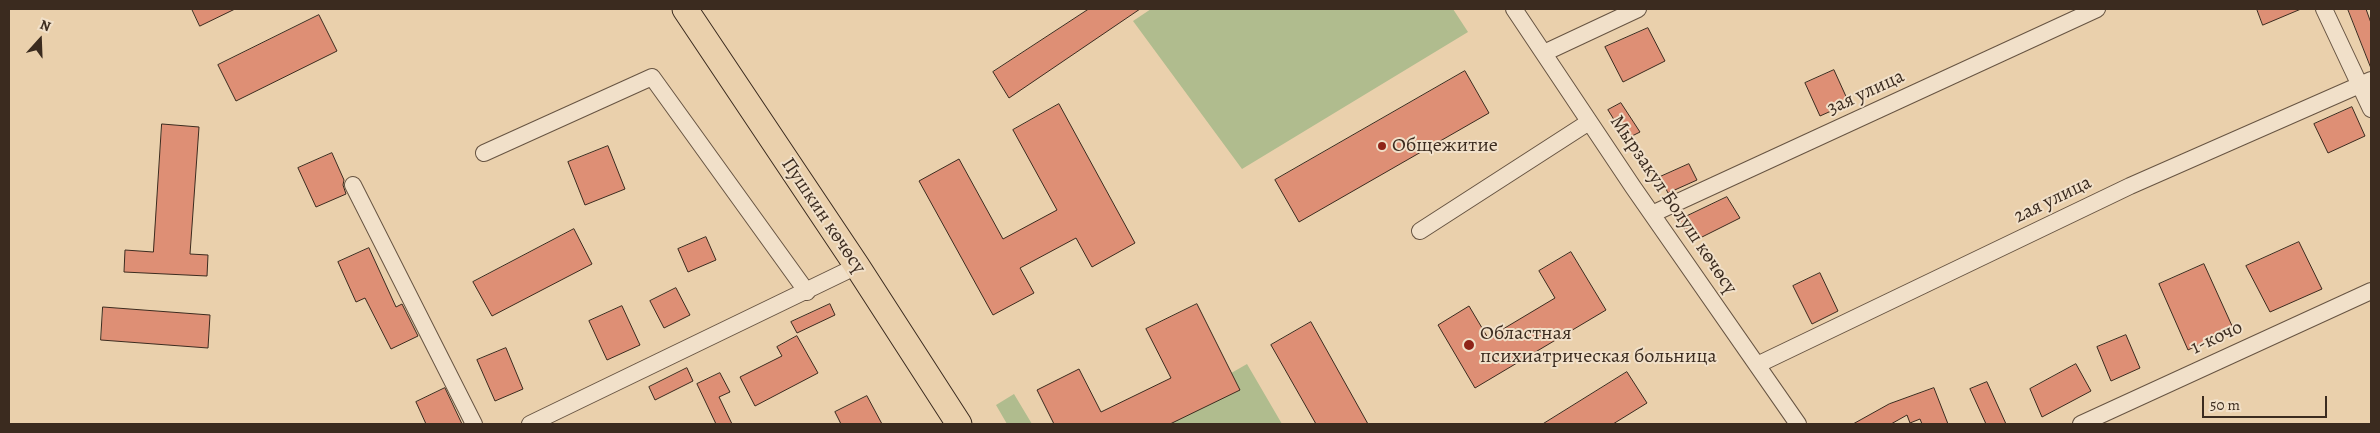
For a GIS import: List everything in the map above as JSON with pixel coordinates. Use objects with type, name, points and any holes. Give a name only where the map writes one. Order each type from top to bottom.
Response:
[{"type":"highway","name":"Пушкин көчөсү","points":[[685,9],[857,266],[959,424]]},
{"type":"street","name":"Мырзакул Болуш көчөсү","points":[[1514,9],[1652,214],[1798,424]]},
{"type":"street","points":[[1544,53],[1638,9]]},
{"type":"street","name":"3ая улица","points":[[1652,214],[2097,9]]},
{"type":"street","points":[[2324,9],[2366,82],[2371,109]]},
{"type":"street","points":[[484,153],[652,77],[807,292]]},
{"type":"street","name":"2ая улица","points":[[1757,366],[2130,186],[2366,82]]},
{"type":"street","points":[[1420,231],[1590,122]]},
{"type":"street","points":[[353,185],[474,424]]},
{"type":"street","points":[[530,424],[807,292],[857,266]]},
{"type":"street","name":"1-кочо","points":[[2081,424],[2371,290]]},
{"type":"green space","points":[[1151,9],[1453,9],[1468,32],[1242,169],[1133,21]]},
{"type":"green space","points":[[1247,364],[1282,424],[1142,424]]},
{"type":"green space","points":[[1014,394],[1032,424],[1007,424],[996,405]]},
{"type":"building","points":[[192,9],[235,9],[200,26]]},
{"type":"building","points":[[1089,9],[1140,9],[1009,98],[993,72]]},
{"type":"building","points":[[2257,9],[2301,9],[2263,25]]},
{"type":"building","points":[[2348,9],[2366,9],[2371,23],[2371,68]]},
{"type":"building","points":[[319,15],[337,51],[236,101],[218,65]]},
{"type":"building","points":[[1648,28],[1665,61],[1623,82],[1605,47]]},
{"type":"building","points":[[1834,70],[1849,103],[1820,116],[1805,83]]},
{"type":"building","name":"Общежитие","points":[[1465,71],[1489,113],[1299,222],[1275,180]]},
{"type":"building","points":[[1621,103],[1640,132],[1626,139],[1608,110]]},
{"type":"building","points":[[1059,104],[1135,243],[1092,267],[1076,238],[1020,268],[1034,293],[993,315],[919,181],[959,159],[1003,239],[1057,210],[1013,130]]},
{"type":"building","points":[[2352,107],[2365,136],[2328,153],[2314,124]]},
{"type":"building","points":[[162,124],[199,127],[190,254],[208,255],[207,276],[124,272],[125,250],[153,252]]},
{"type":"building","points":[[608,146],[625,189],[585,205],[568,162]]},
{"type":"building","points":[[332,153],[344,180],[343,185],[346,194],[316,207],[298,168]]},
{"type":"building","points":[[1689,164],[1697,180],[1668,193],[1660,177]]},
{"type":"building","points":[[1727,197],[1740,218],[1692,242],[1679,220]]},
{"type":"building","points":[[574,229],[592,264],[492,316],[473,282]]},
{"type":"building","points":[[706,237],[716,260],[688,272],[678,249]]},
{"type":"building","points":[[2299,242],[2322,289],[2270,312],[2246,266]]},
{"type":"building","points":[[369,248],[396,307],[402,304],[418,336],[391,349],[365,298],[356,302],[338,262]]},
{"type":"building","points":[[1571,252],[1606,310],[1475,388],[1438,325],[1469,306],[1488,338],[1555,298],[1539,271]]},
{"type":"building","points":[[2204,264],[2233,328],[2188,350],[2159,284]]},
{"type":"building","points":[[1820,273],[1838,311],[1812,324],[1793,286]]},
{"type":"building","points":[[676,288],[690,315],[664,328],[650,301]]},
{"type":"building","points":[[830,304],[835,315],[797,333],[791,322]]},
{"type":"building","points":[[1197,304],[1240,390],[1170,424],[1054,424],[1037,390],[1079,369],[1101,412],[1171,378],[1146,329]]},
{"type":"building","points":[[622,306],[640,345],[607,360],[589,321]]},
{"type":"building","points":[[103,307],[210,315],[208,348],[101,340]]},
{"type":"building","points":[[1311,322],[1368,424],[1316,424],[1271,345]]},
{"type":"building","points":[[2126,335],[2140,368],[2111,381],[2097,347]]},
{"type":"building","points":[[797,336],[818,373],[755,406],[740,377],[782,356],[777,347]]},
{"type":"building","points":[[506,348],[523,389],[495,401],[477,360]]},
{"type":"building","points":[[2076,364],[2091,391],[2042,417],[2030,389]]},
{"type":"building","points":[[687,368],[693,381],[655,400],[649,387]]},
{"type":"building","points":[[1627,372],[1647,403],[1613,424],[1543,424]]},
{"type":"building","points":[[720,373],[730,392],[719,397],[732,424],[716,424],[697,384]]},
{"type":"building","points":[[1987,382],[2006,424],[1986,424],[1970,389]]},
{"type":"building","points":[[445,388],[462,424],[426,424],[416,402]]},
{"type":"building","points":[[1934,388],[1948,424],[1922,424],[1920,419],[1910,423],[1907,415],[1891,424],[1853,424],[1889,404]]},
{"type":"building","points":[[867,396],[882,424],[841,424],[835,412]]},
{"type":"place","name":"Общежитие","points":[[1382,146]]},
{"type":"place","name":"Областная психиатрическая больница","points":[[1469,345]]}]
